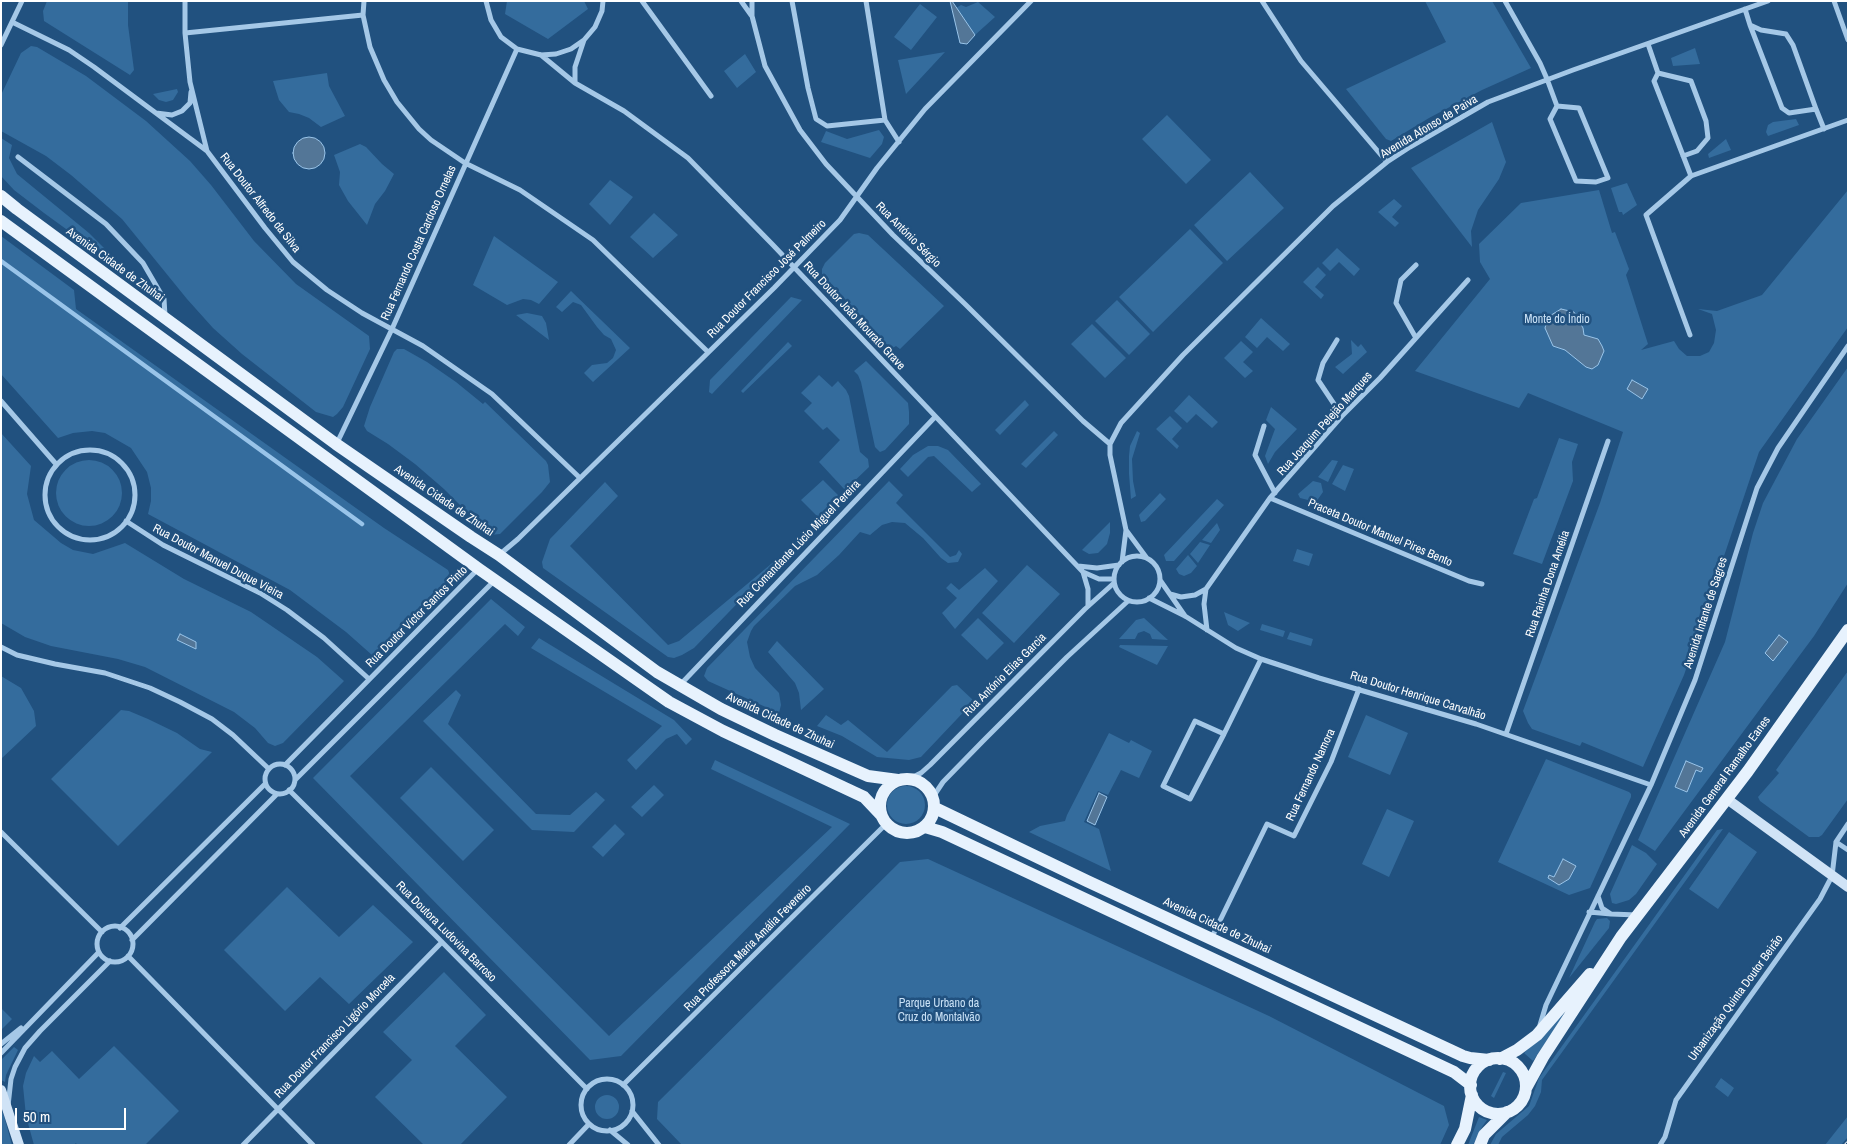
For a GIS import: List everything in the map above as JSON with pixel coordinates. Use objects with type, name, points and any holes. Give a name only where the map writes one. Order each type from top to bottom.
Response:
[{"type":"main road","name":"Avenida Cidade de Zhuhai","points":[[1,196],[16,209],[336,444],[499,555],[657,672],[721,709],[868,776],[903,779]]},
{"type":"main road","points":[[1,221],[479,569],[669,702],[718,729],[864,796],[883,820],[893,830],[909,834],[918,832],[925,827],[933,815],[934,803],[924,784],[903,779],[890,784],[880,798],[879,806],[883,820]]},
{"type":"main road","name":"Avenida General Ramalho Eanes","points":[[1526,1088],[1543,1057],[1621,937],[1727,799],[1848,630]]},
{"type":"main road","points":[[1727,799],[1848,887]]},
{"type":"main road","name":"Avenida Cidade de Zhuhai","points":[[934,803],[1087,881],[1463,1056],[1495,1059]]},
{"type":"main road","points":[[925,827],[942,832],[1454,1072],[1471,1090],[1478,1105],[1486,1111],[1497,1114],[1507,1112]]},
{"type":"main road","name":"Avenida General Ramalho Eanes","points":[[1495,1059],[1517,1050],[1537,1035],[1621,937]]},
{"type":"main road","points":[[1457,1145],[1465,1129],[1476,1070],[1495,1059],[1511,1062],[1519,1068],[1525,1078],[1526,1088],[1520,1103],[1507,1112],[1484,1135],[1480,1145]]},
{"type":"main road","points":[[1,1090],[19,1145]]},
{"type":"street","points":[[1,45],[22,1]]},
{"type":"street","points":[[185,1],[185,33],[192,89],[207,151]]},
{"type":"street","points":[[364,1],[363,16],[370,47],[384,80],[397,102],[431,140],[465,163],[520,190],[593,240],[708,352]]},
{"type":"street","points":[[486,1],[491,20],[502,36],[517,49],[541,55],[556,54],[571,49],[584,40],[595,26],[602,11],[602,1]]},
{"type":"street","points":[[642,1],[711,96]]},
{"type":"street","points":[[741,1],[752,16]]},
{"type":"street","name":"Rua António Sérgio","points":[[752,1],[752,16],[765,66],[800,130],[826,164],[893,235],[1083,421],[1110,444]]},
{"type":"street","points":[[792,1],[808,88],[816,118],[827,126],[885,120]]},
{"type":"street","points":[[866,1],[885,120],[899,142]]},
{"type":"street","name":"Rua Doutor Francisco José Palmeiro","points":[[499,555],[518,539],[840,220],[925,109],[1031,1]]},
{"type":"street","points":[[1262,1],[1300,60],[1387,162]]},
{"type":"street","points":[[1505,1],[1547,79],[1557,106],[1550,119],[1576,181],[1596,182],[1608,178],[1579,108],[1557,106]]},
{"type":"street","name":"Avenida Afonso de Paiva","points":[[1110,444],[1121,423],[1183,355],[1333,206],[1387,162],[1488,102],[1547,79],[1768,1]]},
{"type":"street","points":[[1834,1],[1848,40]]},
{"type":"street","points":[[1746,9],[1750,25],[1782,108],[1789,113],[1816,109]]},
{"type":"street","points":[[185,33],[363,16]]},
{"type":"street","name":"Rua Doutor Alfredo da Silva","points":[[12,22],[69,50],[119,84],[154,113],[207,151],[293,262],[327,290],[366,316],[423,346],[492,394],[580,478]]},
{"type":"street","points":[[1750,25],[1761,30],[1786,34],[1794,45],[1824,129]]},
{"type":"street","points":[[575,83],[575,67],[584,40]]},
{"type":"street","points":[[1648,44],[1658,73],[1654,81],[1691,176]]},
{"type":"street","name":"Rua Fernando Costa Cardoso Ornelas","points":[[336,444],[392,329],[517,49]]},
{"type":"street","name":"Rua Doutor João Mourato Grave","points":[[541,55],[575,83],[624,111],[688,158],[1083,572],[1099,579],[1114,581]]},
{"type":"street","points":[[1658,73],[1691,81],[1706,121],[1708,138],[1697,151],[1683,156]]},
{"type":"street","points":[[154,113],[172,115],[182,111],[190,104],[192,89]]},
{"type":"street","points":[[1690,334],[1646,215],[1691,176],[1848,120]]},
{"type":"street","points":[[18,157],[106,224],[143,263],[164,300],[165,319]]},
{"type":"street","points":[[1416,265],[1401,280],[1396,303],[1416,338]]},
{"type":"street","name":"Rua Joaquim Pelejão Marques","points":[[1206,588],[1270,498],[1342,416],[1468,280]]},
{"type":"street","points":[[1337,340],[1323,363],[1318,380],[1342,416]]},
{"type":"street","name":"Avenida Infante de Sagres","points":[[1537,1035],[1546,1005],[1650,785],[1695,680],[1757,488],[1778,448],[1848,346]]},
{"type":"street","points":[[1,401],[56,464]]},
{"type":"street","name":"Rua Comandante Lúcio Miguel Pereira","points":[[680,685],[934,417]]},
{"type":"street","points":[[1264,426],[1255,455],[1275,493]]},
{"type":"street","name":"Rua Rainha Dona Amélia","points":[[1506,734],[1608,441]]},
{"type":"street","points":[[1110,444],[1110,455],[1126,530],[1121,563],[1114,581],[1117,590],[1121,596],[1136,602],[1150,598],[1155,594],[1160,580]]},
{"type":"street","points":[[93,450],[106,453],[118,460],[127,470],[133,482],[135,496],[132,509],[126,521],[116,531],[103,538],[88,540],[74,537],[61,530],[51,519],[46,505],[46,484],[56,464],[67,456],[80,451],[93,450]]},
{"type":"street","name":"Praceta Doutor Manuel Pires Bento","points":[[1270,498],[1469,581],[1482,584]]},
{"type":"street","name":"Rua Doutor Manuel Duque Vieira","points":[[126,521],[163,545],[234,580],[287,610],[324,638],[369,679]]},
{"type":"street","points":[[1126,530],[1147,559],[1156,566],[1160,580],[1185,616]]},
{"type":"street","points":[[1077,566],[1097,568],[1121,563],[1137,556],[1147,559]]},
{"type":"street","name":"Rua Doutor Víctor Santos Pinto","points":[[285,765],[479,569]]},
{"type":"street","points":[[1083,572],[1088,588],[1088,606]]},
{"type":"street","points":[[295,780],[293,771],[285,765],[276,764],[269,768],[265,774],[265,784],[272,792],[282,794],[289,790],[295,780],[495,580]]},
{"type":"street","name":"Rua António Elias Garcia","points":[[903,779],[921,773],[930,765],[1114,581]]},
{"type":"street","points":[[1170,594],[1181,597],[1196,595],[1206,588]]},
{"type":"street","points":[[1206,588],[1204,604],[1208,630]]},
{"type":"street","name":"Rua Doutor Henrique Carvalhão","points":[[1150,598],[1185,616],[1236,648],[1261,659],[1506,734],[1650,785]]},
{"type":"street","points":[[934,803],[945,780],[1067,657],[1128,600]]},
{"type":"street","points":[[1,647],[17,655],[105,673],[150,688],[212,719],[233,734],[269,768]]},
{"type":"street","points":[[1224,734],[1195,721],[1163,786],[1190,799],[1224,734],[1261,659]]},
{"type":"street","name":"Rua Fernando Namora","points":[[1212,938],[1267,824],[1294,836],[1331,762],[1359,689]]},
{"type":"street","points":[[120,928],[265,784]]},
{"type":"street","name":"Rua Doutora Ludovina Barroso","points":[[289,790],[587,1088]]},
{"type":"street","points":[[132,940],[277,794]]},
{"type":"street","name":"Rua Professora Maria Amália Fevereiro","points":[[624,1085],[883,820]]},
{"type":"street","points":[[1832,876],[1836,842],[1848,824]]},
{"type":"street","points":[[1,832],[102,932]]},
{"type":"street","points":[[1836,842],[1848,850]]},
{"type":"street","name":"Urbanização Quinta Doutor Beirão","points":[[1660,1145],[1665,1136],[1676,1100],[1820,899],[1832,876]]},
{"type":"street","points":[[1598,896],[1602,908],[1611,914]]},
{"type":"street","points":[[1589,912],[1637,915]]},
{"type":"street","points":[[109,928],[120,928],[130,934],[132,940],[131,951],[128,956],[118,962],[110,961],[102,957],[99,952],[98,940],[102,932],[109,928]]},
{"type":"street","name":"Rua Doutor Francisco Ligório Morcela","points":[[242,1145],[442,942]]},
{"type":"street","points":[[1,1053],[99,952]]},
{"type":"street","points":[[128,956],[313,1145]]},
{"type":"street","points":[[8,1111],[11,1079],[25,1048],[110,961]]},
{"type":"street","points":[[1,1044],[33,1018]]},
{"type":"street","points":[[600,1080],[616,1081],[624,1085],[632,1097],[632,1111],[624,1124],[610,1130],[602,1130],[589,1124],[582,1114],[581,1105],[582,1096],[587,1088],[600,1080]]},
{"type":"street","points":[[632,1111],[659,1145]]},
{"type":"street","points":[[569,1145],[589,1124]]},
{"type":"street","points":[[610,1130],[628,1145]]},
{"type":"street","name":"Urbanização Quinta Doutor Beirão","points":[[1665,1136],[1666,1145]]},
{"type":"green space","points":[[47,1],[128,1],[128,25],[134,70],[130,75],[44,21],[43,11]]},
{"type":"green space","points":[[507,1],[584,1],[588,9],[548,39],[505,14]]},
{"type":"green space","points":[[1425,1],[1492,1],[1531,68],[1482,90],[1391,141],[1386,139],[1346,89],[1446,42]]},
{"type":"green space","points":[[978,2],[995,17],[975,35],[956,8],[961,5],[966,7]]},
{"type":"green space","points":[[920,4],[937,17],[911,50],[894,37]]},
{"type":"green space","points":[[31,46],[37,47],[86,76],[146,121],[190,161],[254,241],[296,284],[369,336],[370,349],[343,407],[337,414],[333,417],[316,412],[242,354],[213,328],[187,299],[122,219],[46,156],[1,131],[1,95],[21,53]]},
{"type":"green space","points":[[1695,48],[1700,64],[1673,66],[1671,58]]},
{"type":"green space","points":[[945,52],[906,94],[898,60]]},
{"type":"green space","points":[[745,54],[756,72],[737,88],[724,71]]},
{"type":"green space","points":[[327,73],[329,86],[345,116],[321,127],[309,118],[289,112],[279,100],[273,81]]},
{"type":"green space","points":[[177,89],[178,92],[173,100],[166,102],[159,100],[153,94]]},
{"type":"green space","points":[[1167,115],[1211,160],[1186,184],[1142,139]]},
{"type":"green space","points":[[1796,119],[1799,125],[1768,136],[1766,132],[1768,125],[1773,122]]},
{"type":"green space","points":[[1492,122],[1506,162],[1499,179],[1478,210],[1471,231],[1472,247],[1411,168]]},
{"type":"green space","points":[[879,130],[884,137],[882,144],[870,158],[821,142],[826,131],[847,139]]},
{"type":"green space","points":[[1,138],[12,145],[9,158],[17,174],[89,233],[114,258],[119,264],[117,266],[14,190],[1,176]]},
{"type":"green space","points":[[1726,139],[1731,150],[1709,158],[1708,154]]},
{"type":"green space","points":[[360,144],[366,147],[394,174],[375,204],[367,225],[348,201],[339,185],[340,172],[334,155]]},
{"type":"green space","points":[[1250,172],[1284,208],[1227,261],[1194,225]]},
{"type":"green space","points":[[610,180],[633,197],[610,225],[589,204]]},
{"type":"green space","points":[[1627,183],[1637,205],[1623,215],[1622,212],[1619,212],[1611,188]]},
{"type":"green space","name":"Monte do Índio","points":[[1599,190],[1612,233],[1615,232],[1629,269],[1626,275],[1648,344],[1641,350],[1674,341],[1687,356],[1700,356],[1709,352],[1714,343],[1716,330],[1712,314],[1698,309],[1717,311],[1762,295],[1848,190],[1848,327],[1759,452],[1684,675],[1643,767],[1582,742],[1580,746],[1532,729],[1523,711],[1600,503],[1623,432],[1528,393],[1519,408],[1415,371],[1490,279],[1480,262],[1479,244],[1521,203]]},
{"type":"green space","points":[[1394,199],[1402,206],[1392,217],[1399,223],[1395,227],[1378,212]]},
{"type":"green space","points":[[654,213],[678,235],[653,258],[630,237]]},
{"type":"green space","points":[[1190,229],[1223,263],[1153,332],[1119,297]]},
{"type":"green space","points":[[854,234],[868,235],[944,306],[900,349],[896,346],[891,349],[822,274],[825,263]]},
{"type":"green space","points":[[1,236],[74,290],[76,309],[384,528],[448,570],[449,578],[372,655],[346,632],[290,590],[148,514],[151,488],[147,472],[131,448],[105,433],[92,431],[73,433],[58,438],[1,374]]},
{"type":"green space","points":[[494,236],[558,282],[539,304],[523,299],[507,305],[473,285]]},
{"type":"green space","points":[[1337,248],[1360,269],[1354,276],[1339,262],[1330,271],[1322,263]]},
{"type":"green space","points":[[1318,267],[1326,275],[1315,287],[1324,295],[1321,299],[1303,282]]},
{"type":"green space","points":[[571,291],[630,348],[593,382],[584,373],[592,365],[607,363],[613,358],[616,350],[611,339],[604,335],[581,305],[573,302],[562,312],[556,307]]},
{"type":"green space","points":[[791,297],[802,300],[712,394],[709,392],[710,380]]},
{"type":"green space","points":[[1117,300],[1150,334],[1129,355],[1095,321]]},
{"type":"green space","points":[[527,313],[542,316],[546,323],[549,340],[516,315]]},
{"type":"green space","points":[[1261,318],[1290,344],[1283,351],[1267,337],[1257,348],[1245,337]]},
{"type":"green space","points":[[1092,324],[1126,358],[1105,378],[1071,344]]},
{"type":"green space","points":[[1351,340],[1358,347],[1361,344],[1367,352],[1343,374],[1335,367],[1352,354]]},
{"type":"green space","points":[[1241,341],[1253,352],[1243,362],[1253,371],[1245,378],[1224,358]]},
{"type":"green space","points":[[788,342],[792,346],[743,393],[741,391]]},
{"type":"green space","points":[[397,349],[404,349],[427,362],[483,404],[485,402],[546,461],[550,482],[500,534],[490,535],[444,489],[415,464],[367,431],[364,426],[370,407]]},
{"type":"green space","points":[[866,361],[908,403],[909,424],[885,450],[880,452],[875,447],[861,382],[854,371]]},
{"type":"green space","points":[[1848,367],[1848,583],[1814,636],[1655,851],[1638,840],[1725,642],[1753,533],[1763,503],[1797,439]]},
{"type":"green space","points":[[819,375],[832,387],[838,381],[846,390],[849,396],[860,452],[868,459],[869,467],[845,490],[819,462],[840,440],[827,427],[823,430],[804,411],[812,403],[801,393]]},
{"type":"green space","points":[[1189,395],[1218,422],[1212,428],[1196,414],[1187,423],[1174,411]]},
{"type":"green space","points":[[1025,400],[1029,405],[1000,435],[995,430]]},
{"type":"green space","points":[[1271,407],[1297,429],[1275,452],[1268,464],[1265,456],[1275,429],[1266,420]]},
{"type":"green space","points":[[1170,416],[1182,428],[1172,439],[1179,446],[1177,449],[1156,429]]},
{"type":"green space","points":[[1054,431],[1058,435],[1026,468],[1021,464]]},
{"type":"green space","points":[[1137,431],[1140,433],[1132,459],[1136,496],[1131,499],[1129,456],[1130,446]]},
{"type":"green space","points":[[1,433],[31,466],[27,494],[34,520],[61,543],[73,550],[93,554],[125,543],[184,579],[251,612],[317,657],[344,681],[283,743],[275,746],[268,743],[255,728],[234,712],[145,667],[118,659],[51,646],[25,637],[1,623]]},
{"type":"green space","points":[[1559,438],[1578,444],[1572,462],[1573,481],[1542,564],[1513,554],[1534,499],[1537,498]]},
{"type":"green space","points":[[928,446],[938,446],[948,450],[981,484],[972,492],[934,456],[928,457],[908,477],[900,469],[913,455]]},
{"type":"green space","points":[[89,460],[102,462],[112,470],[120,480],[122,493],[120,506],[112,516],[102,524],[89,526],[76,524],[66,516],[58,506],[56,493],[58,480],[66,470],[76,462]]},
{"type":"green space","points":[[1332,460],[1338,461],[1328,482],[1318,477]]},
{"type":"green space","points":[[1343,465],[1354,469],[1345,491],[1332,484]]},
{"type":"green space","points":[[823,480],[838,495],[818,517],[801,500]]},
{"type":"green space","points":[[889,481],[903,495],[896,503],[950,557],[956,555],[959,550],[962,554],[958,562],[948,563],[941,558],[923,538],[905,523],[892,522],[882,525],[870,535],[860,532],[817,575],[795,586],[751,631],[747,642],[750,657],[755,668],[779,693],[781,705],[779,713],[708,681],[704,676],[707,668]]},
{"type":"green space","points":[[1313,481],[1321,483],[1323,492],[1316,502],[1300,498],[1298,494]]},
{"type":"green space","points":[[605,482],[618,496],[570,546],[668,645],[679,641],[795,544],[694,648],[674,658],[668,657],[543,568],[542,562],[550,539]]},
{"type":"green space","points":[[1160,493],[1166,499],[1145,521],[1141,522],[1139,515]]},
{"type":"green space","points":[[1217,499],[1224,505],[1174,561],[1166,561],[1164,555]]},
{"type":"green space","points":[[1110,522],[1107,544],[1098,553],[1089,554],[1082,550]]},
{"type":"green space","points":[[1217,523],[1220,530],[1211,543],[1202,540]]},
{"type":"green space","points":[[1200,542],[1210,545],[1198,563],[1190,554]]},
{"type":"green space","points":[[1297,549],[1313,554],[1309,566],[1293,561]]},
{"type":"green space","points":[[1188,555],[1197,566],[1191,573],[1184,576],[1179,574],[1176,569]]},
{"type":"green space","points":[[1027,565],[1060,594],[1014,643],[982,613]]},
{"type":"green space","points":[[985,568],[998,581],[955,629],[942,613],[957,598],[946,588],[951,583],[959,590]]},
{"type":"green space","points":[[491,599],[525,627],[518,636],[505,624],[350,776],[609,1036],[832,827],[711,769],[715,760],[850,824],[621,1056],[590,1060],[313,778]]},
{"type":"green space","points":[[1224,612],[1250,623],[1238,631],[1228,625]]},
{"type":"green space","points":[[978,618],[1004,643],[987,660],[961,635]]},
{"type":"green space","points":[[1144,618],[1168,640],[1152,639],[1150,634],[1144,631],[1138,633],[1135,639],[1119,639],[1136,620]]},
{"type":"green space","points":[[1262,624],[1285,631],[1283,637],[1260,630]]},
{"type":"green space","points":[[1290,632],[1313,639],[1311,646],[1287,639]]},
{"type":"green space","points":[[539,638],[674,720],[692,739],[686,745],[677,734],[666,739],[636,770],[627,760],[662,726],[531,648]]},
{"type":"green space","points":[[777,641],[824,689],[801,710],[799,693],[795,683],[768,652]]},
{"type":"green space","points":[[1120,645],[1168,646],[1157,665],[1119,647]]},
{"type":"green space","points":[[1848,671],[1848,799],[1822,835],[1819,837],[1809,837],[1760,801],[1758,797],[1779,773],[1776,770]]},
{"type":"green space","points":[[1,676],[21,688],[34,711],[36,726],[1,759]]},
{"type":"green space","points":[[957,685],[974,701],[921,757],[909,760],[877,757],[842,736],[817,726],[826,715],[841,725],[848,720],[887,752],[952,686]]},
{"type":"green space","points":[[456,690],[461,695],[448,724],[536,814],[570,815],[596,792],[605,800],[574,832],[532,830],[423,721]]},
{"type":"green space","points":[[121,710],[129,711],[148,719],[177,733],[200,749],[212,752],[118,846],[51,779]]},
{"type":"green space","points":[[1366,715],[1408,733],[1390,775],[1348,757]]},
{"type":"green space","points":[[1109,733],[1129,743],[1131,740],[1152,751],[1139,778],[1121,770],[1108,795],[1098,791],[1084,822],[1099,829],[1111,871],[1029,832],[1040,826],[1065,821]]},
{"type":"green space","points":[[1546,759],[1631,794],[1590,888],[1569,895],[1498,862]]},
{"type":"green space","points":[[431,767],[494,830],[463,861],[400,798]]},
{"type":"green space","points":[[654,785],[664,795],[642,817],[631,807]]},
{"type":"green space","points":[[906,786],[919,792],[925,805],[919,818],[906,824],[893,818],[887,805],[893,792]]},
{"type":"green space","points":[[1387,809],[1414,821],[1389,877],[1362,864]]},
{"type":"green space","points":[[615,824],[625,834],[603,857],[592,847]]},
{"type":"green space","points":[[1723,829],[1542,1080],[1541,1092],[1535,1106],[1528,1115],[1502,1137],[1498,1145],[1490,1145],[1496,1134],[1529,1106],[1539,1078],[1717,830]]},
{"type":"green space","points":[[1729,832],[1757,852],[1718,909],[1689,889]]},
{"type":"green space","points":[[1632,845],[1646,853],[1657,864],[1636,894],[1629,900],[1616,904],[1612,903],[1610,894]]},
{"type":"green space","name":"Parque Urbano da Cruz do Montalvão","points":[[928,859],[1269,1016],[1444,1106],[1449,1125],[1440,1145],[682,1145],[657,1119],[658,1102],[900,862]]},
{"type":"green space","points":[[287,887],[339,937],[373,905],[413,942],[349,1004],[320,977],[285,1011],[224,950]]},
{"type":"green space","points":[[1607,918],[1610,921],[1609,928],[1569,978],[1595,922],[1597,919]]},
{"type":"green space","points":[[444,972],[486,1015],[455,1046],[507,1097],[460,1145],[424,1145],[375,1097],[412,1060],[383,1032]]},
{"type":"green space","points":[[1,1008],[12,1019],[1,1030]]},
{"type":"green space","points":[[1564,1015],[1533,1061],[1524,1053]]},
{"type":"green space","points":[[114,1046],[179,1111],[145,1145],[77,1145],[76,1143],[74,1145],[34,1145],[26,1116],[23,1086],[26,1073],[34,1056],[40,1062],[52,1051],[79,1079]]},
{"type":"green space","points":[[14,1047],[18,1050],[6,1075],[5,1082],[1,1080],[1,1060]]},
{"type":"green space","points":[[1503,1072],[1506,1073],[1494,1098],[1491,1096]]},
{"type":"green space","points":[[1721,1078],[1734,1088],[1728,1097],[1715,1087]]},
{"type":"green space","points":[[607,1095],[612,1096],[618,1102],[618,1112],[612,1118],[607,1119],[602,1118],[596,1112],[595,1107],[596,1102],[602,1096]]},
{"type":"green space","points":[[1,1109],[4,1116],[12,1145],[1,1145]]},
{"type":"green space","points":[[1848,1116],[1848,1137],[1841,1145],[1825,1145]]},
{"type":"green space","points":[[1479,1117],[1487,1120],[1473,1145],[1468,1145]]},
{"type":"shaded area","points":[[950,1],[952,1],[975,35],[967,44],[960,43]]},
{"type":"shaded area","points":[[309,137],[315,138],[320,142],[324,147],[324,159],[320,164],[315,168],[309,169],[303,168],[298,164],[294,159],[293,153],[294,147],[298,142],[303,138]]},
{"type":"shaded area","points":[[1561,309],[1574,312],[1583,328],[1584,335],[1598,339],[1602,346],[1604,351],[1598,365],[1592,369],[1586,367],[1565,350],[1553,346],[1545,328],[1548,317]]},
{"type":"shaded area","points":[[1632,380],[1648,389],[1642,399],[1627,389]]},
{"type":"shaded area","points":[[180,634],[196,642],[196,649],[177,640]]},
{"type":"shaded area","points":[[1779,635],[1788,642],[1773,661],[1765,653]]},
{"type":"shaded area","points":[[1686,761],[1703,768],[1701,772],[1696,770],[1687,792],[1675,787]]},
{"type":"shaded area","points":[[1099,793],[1107,797],[1095,825],[1087,821]]},
{"type":"shaded area","points":[[1563,859],[1576,866],[1569,879],[1559,885],[1548,878],[1549,875],[1554,877]]},
{"type":"waterway","points":[[1,261],[362,524]]}]
